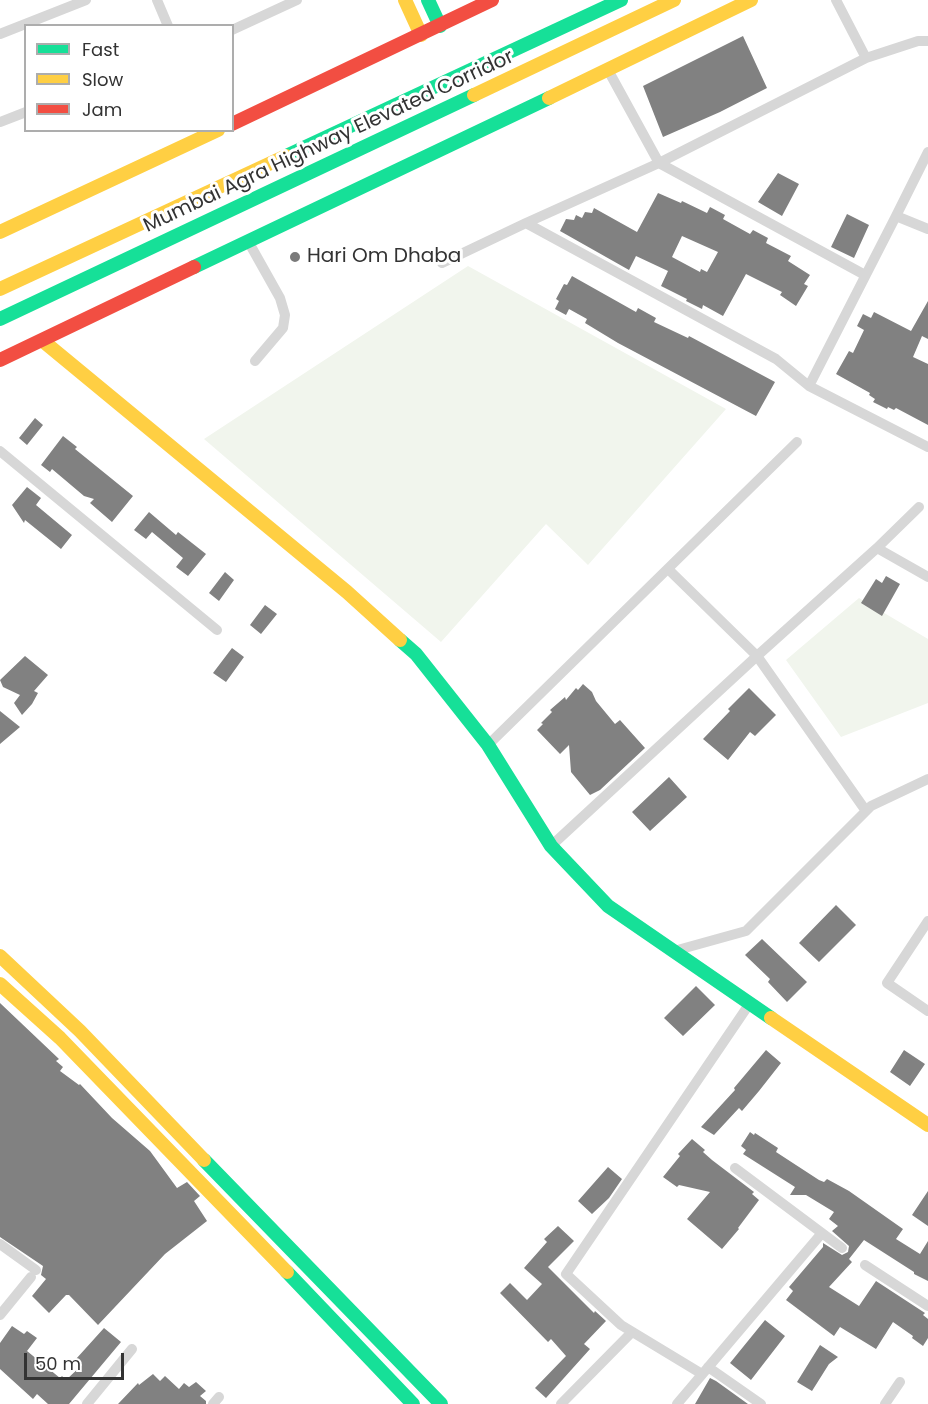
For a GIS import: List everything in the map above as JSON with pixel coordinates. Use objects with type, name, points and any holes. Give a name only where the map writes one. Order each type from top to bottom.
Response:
[{"type":"main road","points":[[405,0],[420,35]]},
{"type":"main road","points":[[428,0],[440,26]]},
{"type":"main road","points":[[234,123],[492,0]]},
{"type":"main road","name":"Mumbai Agra Highway Elevated Corridor","points":[[0,289],[621,0]]},
{"type":"main road","name":"Mumbai Agra Highway Elevated Corridor","points":[[0,319],[674,0]]},
{"type":"main road","points":[[0,360],[751,0]]},
{"type":"main road","points":[[0,232],[216,132]]},
{"type":"main road","points":[[43,340],[347,592],[416,654],[488,745],[551,846],[608,906],[928,1125]]},
{"type":"main road","points":[[0,956],[80,1031],[441,1404]]},
{"type":"main road","points":[[0,984],[60,1038],[235,1216],[413,1404]]},
{"type":"street","points":[[0,34],[70,3],[86,0]]},
{"type":"street","points":[[157,0],[167,24]]},
{"type":"street","points":[[234,29],[297,0]]},
{"type":"street","points":[[836,0],[866,58]]},
{"type":"street","points":[[442,263],[659,163],[866,58],[918,41],[928,41]]},
{"type":"street","points":[[608,70],[659,163],[865,275]]},
{"type":"street","points":[[0,122],[24,113]]},
{"type":"street","points":[[808,386],[928,152]]},
{"type":"street","points":[[896,216],[928,230]]},
{"type":"street","points":[[526,223],[756,347],[776,359],[808,386],[928,447]]},
{"type":"street","points":[[248,241],[280,298],[285,315],[283,328],[255,361]]},
{"type":"street","points":[[488,745],[797,442]]},
{"type":"street","points":[[0,451],[217,630]]},
{"type":"street","points":[[551,846],[919,507]]},
{"type":"street","points":[[877,548],[928,577]]},
{"type":"street","points":[[669,569],[757,656],[866,811]]},
{"type":"street","points":[[674,951],[746,931],[871,806],[928,779]]},
{"type":"street","points":[[928,921],[887,983],[928,1011]]},
{"type":"street","points":[[750,1003],[566,1274],[632,1332],[761,1404]]},
{"type":"street","points":[[735,1168],[842,1248]]},
{"type":"street","points":[[677,1404],[822,1233]]},
{"type":"street","points":[[0,1244],[33,1274],[0,1315]]},
{"type":"street","points":[[865,1265],[928,1306]]},
{"type":"street","points":[[561,1404],[632,1332]]},
{"type":"street","points":[[87,1404],[132,1349]]},
{"type":"street","points":[[885,1404],[900,1382]]},
{"type":"shaded area","points":[[468,266],[726,409],[588,565],[546,524],[441,642],[204,439]]},
{"type":"shaded area","points":[[859,598],[928,639],[928,703],[841,737],[786,660]]},
{"type":"building","points":[[743,36],[767,88],[663,137],[643,86]]},
{"type":"building","points":[[778,173],[799,184],[782,216],[758,202]]},
{"type":"building","points":[[658,193],[707,213],[710,207],[725,215],[723,219],[750,234],[753,230],[768,238],[766,243],[791,256],[788,261],[810,275],[804,284],[808,286],[796,306],[780,295],[782,292],[746,274],[723,316],[703,305],[702,309],[661,286],[668,271],[636,256],[629,270],[560,231],[566,219],[574,220],[576,215],[582,218],[585,212],[592,213],[594,208],[637,232]],"holes":[[[682,236],[718,252],[707,272],[701,269],[700,272],[672,257]]]},
{"type":"building","points":[[847,214],[869,225],[854,258],[831,247]]},
{"type":"building","points":[[572,276],[636,312],[638,308],[656,318],[654,322],[688,338],[689,336],[775,382],[756,416],[618,343],[585,323],[587,319],[569,309],[566,315],[555,309],[559,301],[556,299],[564,284],[567,285]]},
{"type":"building","points":[[928,301],[928,339],[922,336],[913,357],[928,364],[928,425],[896,408],[894,410],[888,407],[887,409],[873,402],[875,399],[869,395],[870,393],[836,374],[849,351],[853,353],[864,330],[857,326],[863,314],[871,318],[874,312],[911,331]]},
{"type":"building","points":[[35,418],[43,425],[27,445],[19,438]]},
{"type":"building","points":[[63,436],[77,447],[75,449],[133,496],[112,522],[90,503],[94,499],[84,496],[52,469],[50,472],[41,465]]},
{"type":"building","points":[[27,487],[41,498],[36,505],[72,535],[61,549],[25,520],[24,523],[12,505]]},
{"type":"building","points":[[149,512],[176,535],[178,532],[206,554],[188,576],[176,567],[183,558],[152,532],[146,539],[134,530]]},
{"type":"building","points":[[225,572],[234,580],[219,601],[209,593]]},
{"type":"building","points":[[886,576],[900,584],[882,616],[861,603],[876,579],[882,583]]},
{"type":"building","points":[[265,605],[277,614],[261,634],[250,625]]},
{"type":"building","points":[[232,648],[244,657],[226,682],[213,673]]},
{"type":"building","points":[[25,656],[48,675],[34,691],[38,693],[22,715],[14,703],[20,695],[3,687],[0,680]]},
{"type":"building","points":[[583,684],[592,692],[596,701],[615,724],[620,720],[645,748],[600,790],[590,795],[571,772],[569,745],[560,754],[537,730],[552,712],[550,710],[565,697],[566,700],[576,688],[578,690]]},
{"type":"building","points":[[749,688],[776,715],[755,736],[750,732],[728,760],[703,739]]},
{"type":"building","points":[[0,711],[20,727],[0,744]]},
{"type":"building","points":[[669,777],[687,797],[650,831],[632,812]]},
{"type":"building","points":[[836,905],[856,925],[819,962],[799,943]]},
{"type":"building","points":[[762,939],[807,982],[787,1002],[768,982],[770,979],[745,955]]},
{"type":"building","points":[[696,986],[715,1005],[683,1036],[664,1018]]},
{"type":"building","points":[[0,1003],[59,1059],[56,1061],[63,1067],[60,1071],[80,1084],[112,1118],[150,1151],[177,1188],[187,1182],[200,1196],[194,1201],[207,1221],[165,1254],[98,1325],[69,1295],[66,1295],[49,1313],[32,1296],[46,1279],[41,1275],[43,1266],[0,1237]]},
{"type":"building","points":[[766,1050],[781,1063],[759,1091],[742,1111],[739,1108],[714,1135],[701,1127],[735,1090],[734,1088]]},
{"type":"building","points":[[904,1050],[925,1064],[910,1086],[890,1072]]},
{"type":"building","points":[[750,1132],[778,1148],[776,1152],[819,1180],[824,1182],[827,1179],[849,1191],[903,1229],[896,1239],[920,1254],[928,1241],[928,1281],[864,1240],[849,1259],[852,1262],[829,1287],[859,1306],[876,1281],[925,1313],[923,1315],[928,1319],[928,1338],[923,1346],[893,1322],[876,1349],[840,1327],[834,1336],[786,1300],[793,1291],[789,1287],[823,1247],[823,1243],[842,1255],[848,1252],[849,1246],[832,1231],[838,1226],[829,1219],[834,1212],[806,1195],[790,1195],[795,1187],[743,1154],[746,1150],[741,1146]]},
{"type":"building","points":[[692,1139],[705,1150],[703,1152],[712,1160],[754,1192],[752,1194],[759,1200],[722,1249],[687,1219],[710,1192],[679,1185],[677,1187],[663,1177],[680,1156],[678,1154]]},
{"type":"building","points":[[608,1167],[622,1179],[609,1198],[592,1214],[578,1201]]},
{"type":"building","points":[[928,1191],[928,1226],[912,1215]]},
{"type":"building","points":[[558,1226],[574,1241],[548,1267],[594,1313],[595,1311],[606,1321],[584,1344],[590,1349],[546,1398],[535,1388],[566,1356],[551,1339],[548,1342],[500,1293],[510,1283],[527,1300],[542,1284],[524,1268],[547,1242],[544,1239]]},
{"type":"building","points":[[765,1320],[785,1336],[751,1380],[730,1363]]},
{"type":"building","points":[[12,1326],[24,1334],[27,1331],[37,1338],[27,1351],[60,1378],[62,1376],[66,1380],[82,1365],[76,1359],[104,1328],[121,1342],[69,1404],[48,1404],[37,1394],[33,1399],[0,1369],[0,1343]]},
{"type":"building","points":[[820,1345],[838,1357],[829,1364],[812,1391],[797,1382]]},
{"type":"building","points":[[153,1374],[160,1381],[165,1376],[179,1389],[184,1383],[189,1387],[196,1382],[206,1391],[200,1396],[206,1404],[118,1404],[138,1383],[139,1385]]},
{"type":"building","points":[[710,1378],[716,1381],[748,1404],[695,1404]]},
{"type":"traffic: fast","points":[[428,0],[440,26]]},
{"type":"traffic: fast","points":[[286,156],[621,0]]},
{"type":"traffic: fast","points":[[0,319],[474,95]]},
{"type":"traffic: fast","points":[[194,267],[549,98]]},
{"type":"traffic: fast","points":[[400,640],[416,654],[488,745],[551,846],[608,906],[771,1018]]},
{"type":"traffic: fast","points":[[204,1160],[441,1404]]},
{"type":"traffic: fast","points":[[287,1272],[413,1404]]},
{"type":"traffic: slow","points":[[405,0],[421,35]]},
{"type":"traffic: slow","points":[[474,95],[674,0]]},
{"type":"traffic: slow","points":[[549,98],[751,0]]},
{"type":"traffic: slow","points":[[0,232],[214,132]]},
{"type":"traffic: slow","points":[[0,289],[286,156]]},
{"type":"traffic: slow","points":[[43,341],[347,592],[400,640]]},
{"type":"traffic: slow","points":[[0,956],[80,1031],[204,1160]]},
{"type":"traffic: slow","points":[[0,984],[60,1038],[287,1272]]},
{"type":"traffic: slow","points":[[771,1018],[928,1125]]},
{"type":"traffic: jam","points":[[234,123],[492,0]]},
{"type":"traffic: jam","points":[[0,360],[194,267]]},
{"type":"place","name":"Hari Om Dhaba","points":[[295,257]]}]
